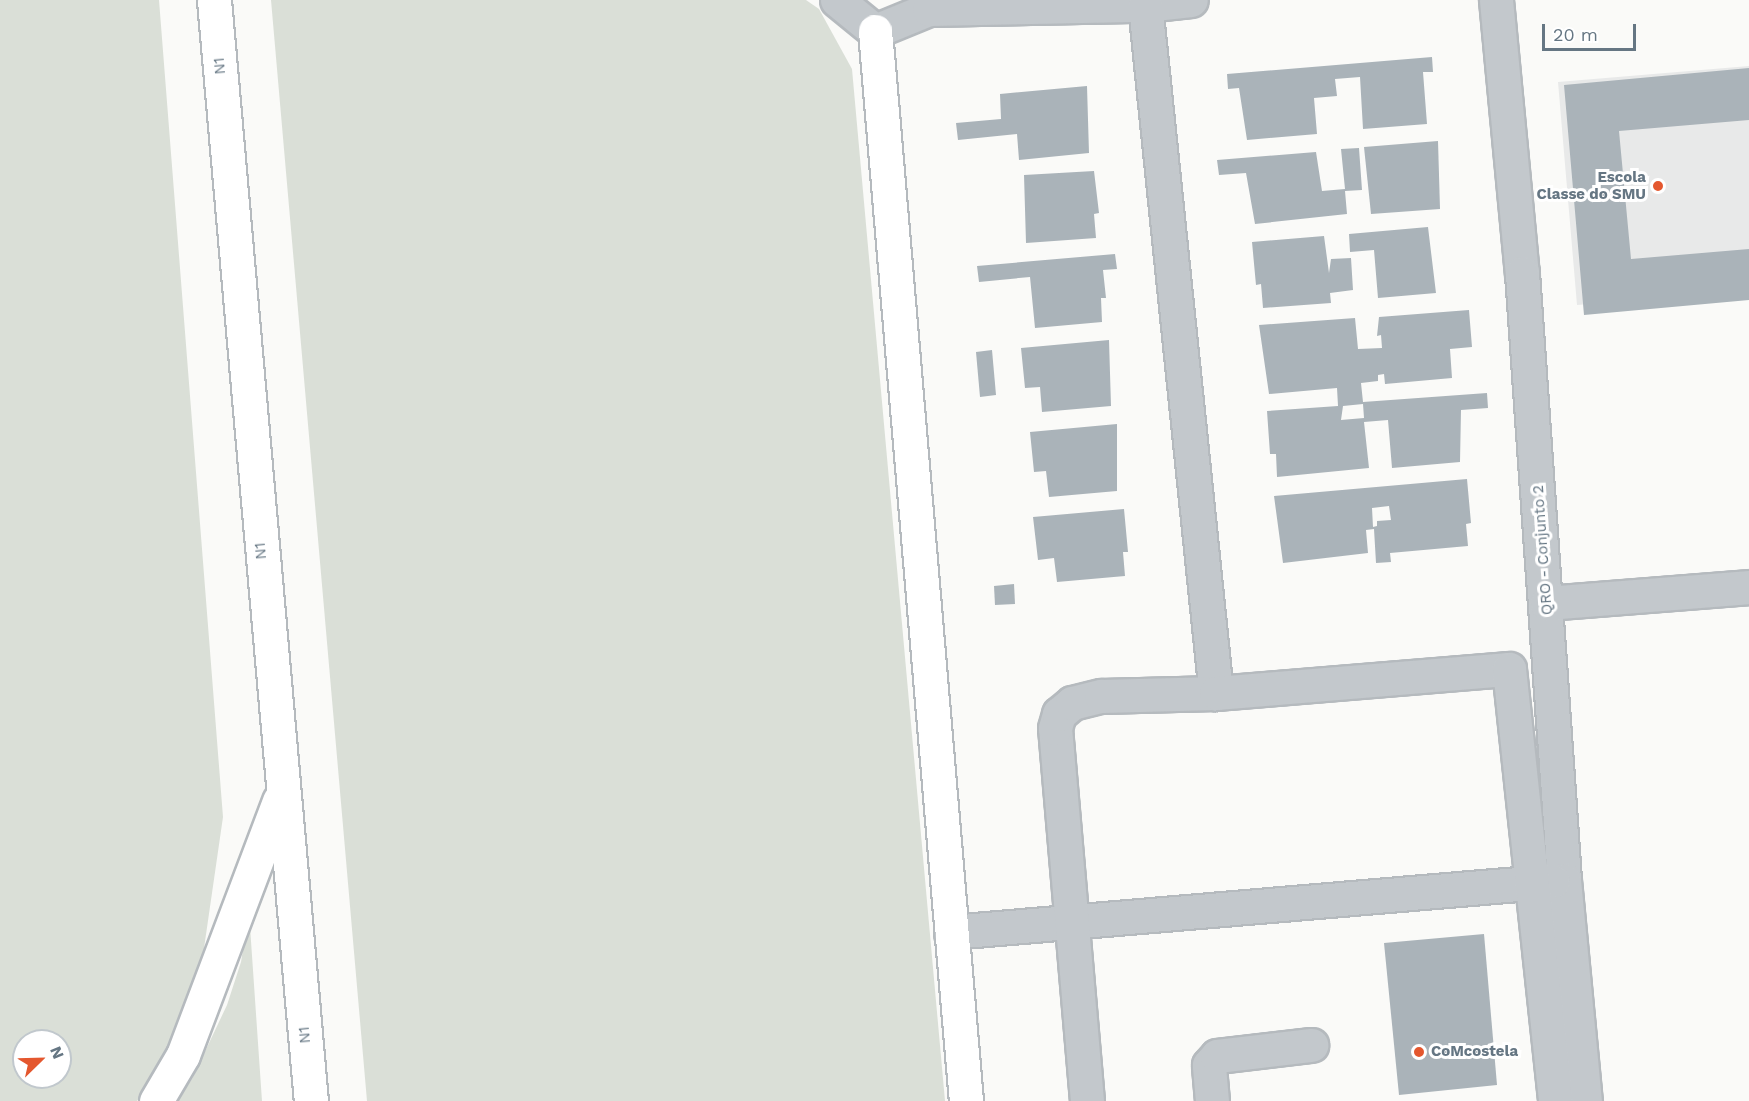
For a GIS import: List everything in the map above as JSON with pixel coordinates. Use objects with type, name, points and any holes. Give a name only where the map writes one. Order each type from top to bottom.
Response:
[{"type":"main road","name":"N1","points":[[214,0],[311,1101]]},
{"type":"main road","points":[[875,31],[966,1101]]},
{"type":"main road","points":[[156,1101],[188,1044],[282,792]]},
{"type":"street","points":[[837,0],[875,31],[928,9],[1145,5],[1191,0]]},
{"type":"street","name":"QRO - Conjunto 2","points":[[1496,0],[1547,603],[1548,665],[1564,880],[1585,1101]]},
{"type":"street","points":[[1145,5],[1216,693]]},
{"type":"street","points":[[1547,603],[1749,587]]},
{"type":"street","points":[[1087,1101],[1055,728],[1059,714],[1072,704],[1101,696],[1216,693],[1509,669],[1555,1101]]},
{"type":"street","points":[[951,932],[1564,880]]},
{"type":"street","points":[[1212,1101],[1209,1065],[1217,1056],[1244,1050],[1311,1045]]},
{"type":"shaded area","points":[[0,0],[159,0],[223,817],[201,969],[151,1084],[137,1101],[0,1101]]},
{"type":"shaded area","points":[[271,0],[806,0],[819,9],[852,69],[945,1101],[367,1101]]},
{"type":"shaded area","name":"Escola Classe do SMU","points":[[1749,66],[1749,291],[1577,305],[1558,82]]},
{"type":"shaded area","points":[[249,912],[262,1101],[177,1101],[192,1079],[227,1005],[241,962]]},
{"type":"building","points":[[1432,57],[1433,72],[1423,72],[1427,124],[1363,129],[1360,77],[1335,79],[1337,96],[1314,98],[1317,134],[1247,140],[1239,88],[1228,89],[1227,74]]},
{"type":"building","points":[[1749,68],[1749,120],[1619,131],[1631,259],[1749,249],[1749,300],[1584,315],[1564,85]]},
{"type":"building","points":[[1087,86],[1089,153],[1019,160],[1017,134],[958,140],[956,123],[1001,119],[1000,94]]},
{"type":"building","points":[[1438,141],[1440,209],[1371,214],[1364,147]]},
{"type":"building","points":[[1359,148],[1362,190],[1345,191],[1347,214],[1255,224],[1246,173],[1219,175],[1217,160],[1316,152],[1322,191],[1345,189],[1341,149]]},
{"type":"building","points":[[1094,171],[1099,213],[1094,214],[1096,238],[1026,243],[1024,175]]},
{"type":"building","points":[[1428,227],[1436,293],[1378,298],[1374,250],[1350,252],[1349,234]]},
{"type":"building","points":[[1324,236],[1329,273],[1331,259],[1351,258],[1353,290],[1330,293],[1331,303],[1263,308],[1261,284],[1256,285],[1252,242]]},
{"type":"building","points":[[1115,254],[1117,269],[1103,270],[1106,298],[1101,298],[1102,322],[1035,328],[1030,277],[979,282],[977,266]]},
{"type":"building","points":[[1469,310],[1472,347],[1450,349],[1452,378],[1385,384],[1384,374],[1378,375],[1378,381],[1361,383],[1363,402],[1487,393],[1488,408],[1461,410],[1460,462],[1392,468],[1388,420],[1364,422],[1369,468],[1277,477],[1276,454],[1270,454],[1267,411],[1338,406],[1337,388],[1269,394],[1259,325],[1355,318],[1358,349],[1382,348],[1381,335],[1377,336],[1379,317]],"holes":[[[1363,404],[1364,418],[1341,420],[1343,406]]]},
{"type":"building","points":[[1109,340],[1111,406],[1042,412],[1040,387],[1025,388],[1021,348]]},
{"type":"building","points":[[992,350],[996,395],[980,397],[976,352]]},
{"type":"building","points":[[1117,424],[1117,491],[1049,497],[1046,471],[1034,472],[1030,432]]},
{"type":"building","points":[[1467,479],[1471,523],[1466,524],[1468,546],[1390,553],[1391,562],[1376,563],[1374,529],[1366,530],[1368,553],[1283,563],[1274,496]],"holes":[[[1389,506],[1391,520],[1377,521],[1377,526],[1373,527],[1372,508]]]},
{"type":"building","points":[[1124,509],[1128,552],[1123,552],[1125,576],[1057,582],[1054,558],[1038,560],[1033,517]]},
{"type":"building","points":[[1014,584],[1015,604],[995,605],[994,586]]},
{"type":"building","points":[[1484,934],[1497,1085],[1399,1095],[1384,943]]},
{"type":"place","name":"Escola Classe do SMU","points":[[1658,186]]},
{"type":"place","name":"CoMcostela","points":[[1419,1052]]}]
